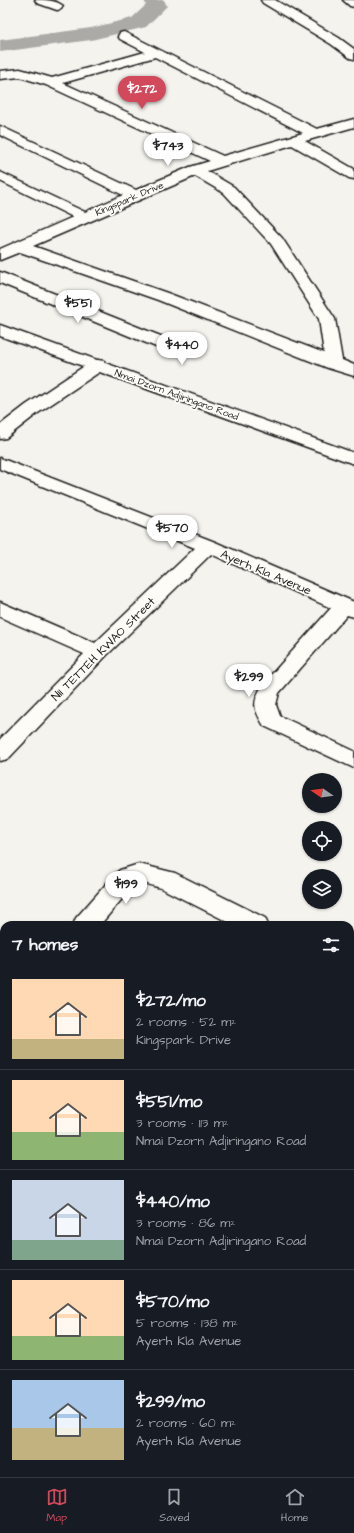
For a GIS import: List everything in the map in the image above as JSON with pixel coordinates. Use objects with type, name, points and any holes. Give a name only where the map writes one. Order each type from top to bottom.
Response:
[{"type":"street","points":[[41,0],[57,6]]},
{"type":"street","points":[[267,0],[335,41],[354,56]]},
{"type":"street","points":[[349,0],[354,3]]},
{"type":"street","points":[[124,36],[315,134]]},
{"type":"street","points":[[51,82],[155,53]]},
{"type":"street","points":[[0,75],[10,72],[23,73],[51,82],[222,161]]},
{"type":"street","name":"Kingspark Drive","points":[[0,255],[134,195],[195,170],[354,123]]},
{"type":"street","points":[[0,130],[134,195]]},
{"type":"street","points":[[295,141],[354,175]]},
{"type":"street","points":[[195,170],[229,190],[277,240],[328,319],[334,364]]},
{"type":"street","points":[[0,176],[85,217]]},
{"type":"street","points":[[19,246],[164,298],[354,371]]},
{"type":"street","points":[[0,277],[167,345]]},
{"type":"street","name":"Nmai Dzorn Adjiringano Road","points":[[0,317],[354,444]]},
{"type":"street","name":"Nmai Dzorn Adjiringano Road","points":[[0,330],[354,459]]},
{"type":"street","points":[[0,434],[32,409],[98,365]]},
{"type":"street","name":"Ayerh Kla Avenue","points":[[0,463],[208,546],[349,607]]},
{"type":"street","name":"NII TETTEH KWAO Street","points":[[0,753],[98,652],[208,546]]},
{"type":"street","points":[[349,607],[271,689],[265,700],[266,710],[272,722],[354,760]]},
{"type":"street","points":[[0,609],[98,652]]},
{"type":"street","points":[[88,921],[124,880],[134,874],[139,873],[167,880],[248,921]]},
{"type":"waterway","points":[[0,46],[91,34],[139,23],[157,6],[154,0]]}]
